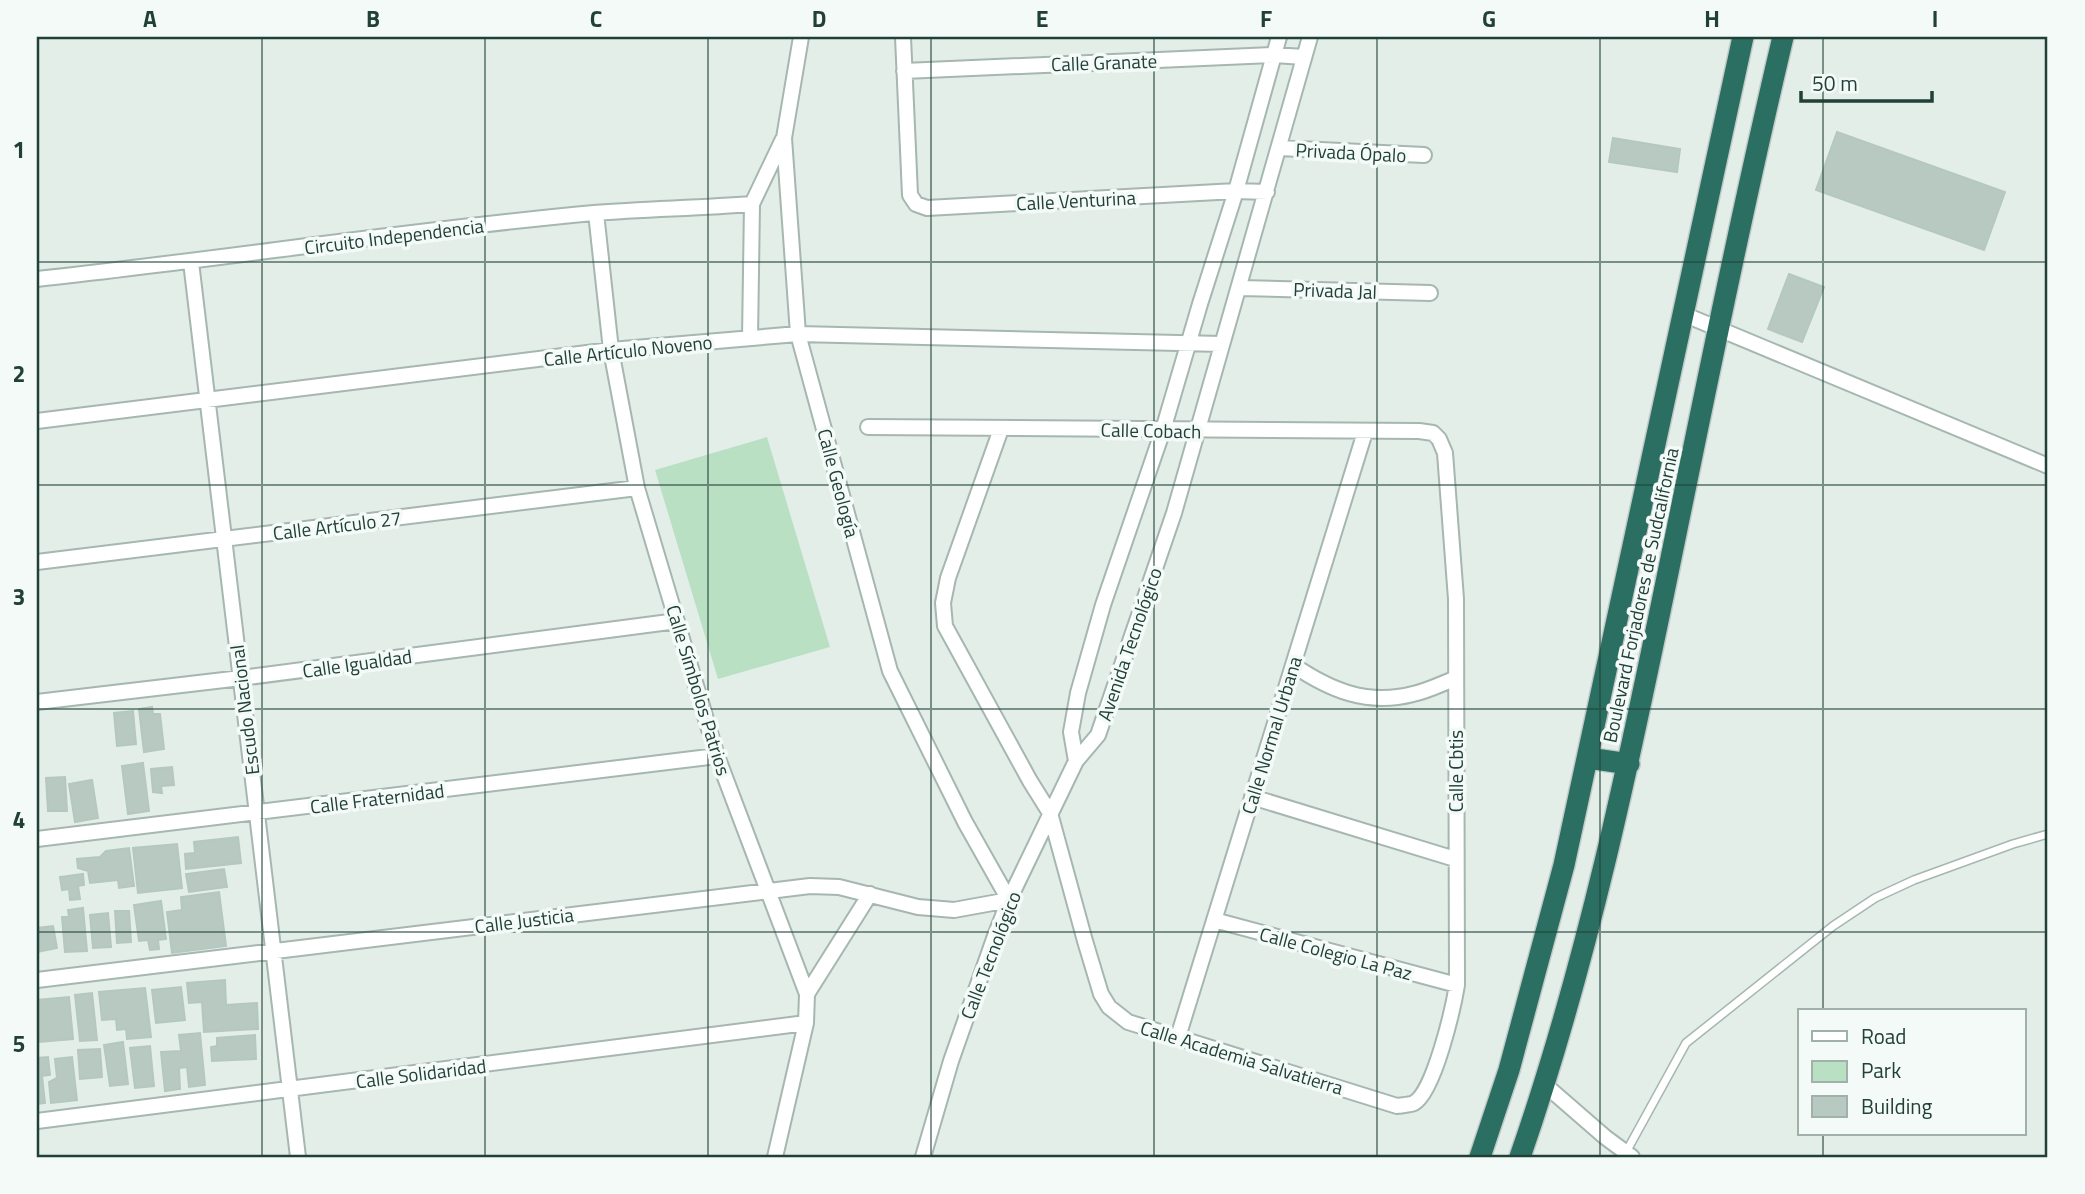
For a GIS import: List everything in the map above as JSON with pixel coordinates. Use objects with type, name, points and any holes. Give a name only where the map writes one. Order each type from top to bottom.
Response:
[{"type":"highway","name":"Boulevard Forjadores de Sudcalifornia","points":[[1480,1157],[1538,970],[1588,758],[1743,37]]},
{"type":"highway","name":"Boulevard Forjadores de Sudcalifornia","points":[[1522,1157],[1560,1036],[1629,764],[1783,37]]},
{"type":"highway","points":[[1588,758],[1629,764]]},
{"type":"street","name":"Calle Geología","points":[[800,37],[784,138],[798,334],[890,671],[965,822],[1009,900]]},
{"type":"street","points":[[903,37],[904,71]]},
{"type":"street","name":"Avenida Tecnológico","points":[[1076,761],[1071,732],[1078,693],[1107,592],[1163,430],[1190,342],[1279,37]]},
{"type":"street","name":"Avenida Tecnológico","points":[[1076,761],[1098,735],[1174,513],[1310,37]]},
{"type":"street","name":"Calle Granate","points":[[904,71],[1274,55],[1304,57]]},
{"type":"street","name":"Calle Venturina","points":[[904,71],[910,195],[916,204],[927,208],[1236,191],[1267,192]]},
{"type":"street","points":[[750,338],[752,204],[784,138]]},
{"type":"street","name":"Privada Ópalo","points":[[1279,148],[1424,155]]},
{"type":"street","name":"Circuito Independencia","points":[[37,279],[432,230],[596,213],[752,204]]},
{"type":"street","name":"Calle Símbolos Patrios","points":[[596,213],[611,349],[637,488],[717,756],[807,994],[806,1023],[775,1157]]},
{"type":"street","name":"Escudo Nacional","points":[[191,262],[298,1157]]},
{"type":"street","name":"Privada Jal","points":[[1239,288],[1430,293]]},
{"type":"street","points":[[1683,314],[2048,466]]},
{"type":"street","name":"Calle Artículo Noveno","points":[[37,421],[611,349],[798,334],[1223,344]]},
{"type":"street","name":"Calle Cobach","points":[[868,427],[1433,433]]},
{"type":"street","name":"Calle Academia Salvatierra","points":[[1001,429],[948,578],[942,614],[945,626],[1050,813],[1085,942],[1105,1000],[1117,1016],[1128,1022],[1397,1106],[1413,1104]]},
{"type":"street","name":"Calle Normal Urbana","points":[[1178,1037],[1365,432]]},
{"type":"street","name":"Calle Cbtis","points":[[1413,1104],[1431,1078],[1454,1006],[1457,985],[1454,680],[1456,599],[1445,453],[1433,433]]},
{"type":"street","name":"Calle Artículo 27","points":[[37,562],[637,488]]},
{"type":"street","name":"Calle Igualdad","points":[[37,702],[677,621]]},
{"type":"street","points":[[1293,665],[1321,684],[1358,695],[1383,698],[1412,695],[1454,680]]},
{"type":"street","name":"Calle Fraternidad","points":[[37,839],[717,756]]},
{"type":"street","name":"Calle Tecnológico","points":[[923,1157],[982,969],[1009,900],[1076,761]]},
{"type":"street","points":[[1252,797],[1455,859]]},
{"type":"street","name":"Calle Justicia","points":[[37,980],[810,886],[839,887],[918,907],[954,910],[1009,900]]},
{"type":"street","points":[[807,994],[870,894]]},
{"type":"street","name":"Calle Colegio La Paz","points":[[1214,920],[1457,985]]},
{"type":"street","name":"Calle Solidaridad","points":[[37,1121],[806,1023]]},
{"type":"street","points":[[1544,1084],[1627,1156]]},
{"type":"lane","points":[[1627,1156],[1686,1043],[1833,926],[1875,898],[1913,880],[2048,834]]},
{"type":"green space","points":[[767,437],[830,647],[718,679],[655,470]]},
{"type":"building","points":[[1837,132],[2005,192],[1984,250],[1816,190]]},
{"type":"building","points":[[1613,138],[1680,149],[1677,172],[1609,162]]},
{"type":"building","points":[[1789,274],[1824,287],[1802,342],[1768,329]]},
{"type":"building","points":[[152,707],[153,714],[160,714],[164,749],[144,752],[139,709]]},
{"type":"building","points":[[133,711],[136,744],[117,746],[114,713]]},
{"type":"building","points":[[143,763],[149,811],[128,814],[122,766]]},
{"type":"building","points":[[172,767],[174,785],[161,786],[162,793],[153,792],[151,769]]},
{"type":"building","points":[[65,777],[67,811],[48,811],[46,778]]},
{"type":"building","points":[[92,780],[98,818],[75,822],[69,784]]},
{"type":"building","points":[[238,837],[241,863],[186,869],[185,854],[195,853],[194,842]]},
{"type":"building","points":[[177,844],[182,888],[138,893],[133,848]]},
{"type":"building","points":[[129,848],[134,886],[119,888],[118,880],[90,883],[88,871],[78,868],[77,859],[100,857],[106,851]]},
{"type":"building","points":[[224,869],[227,887],[189,892],[186,874]]},
{"type":"building","points":[[83,874],[84,885],[78,886],[80,899],[70,900],[69,889],[62,890],[60,877]]},
{"type":"building","points":[[219,892],[226,946],[172,953],[167,912],[182,910],[181,897]]},
{"type":"building","points":[[161,901],[166,939],[158,940],[159,949],[150,950],[148,940],[139,941],[134,905]]},
{"type":"building","points":[[83,908],[87,951],[65,952],[62,917],[69,917],[68,910]]},
{"type":"building","points":[[115,911],[129,911],[131,942],[117,943]]},
{"type":"building","points":[[108,913],[111,947],[93,948],[90,915]]},
{"type":"building","points":[[53,926],[57,948],[37,952],[37,928]]},
{"type":"building","points":[[225,980],[226,1005],[257,1003],[258,1029],[204,1032],[202,1002],[189,1003],[187,983]]},
{"type":"building","points":[[181,987],[185,1020],[156,1023],[152,990]]},
{"type":"building","points":[[145,988],[151,1037],[127,1039],[126,1029],[117,1030],[116,1019],[102,1020],[99,992]]},
{"type":"building","points":[[92,993],[97,1040],[80,1041],[75,995]]},
{"type":"building","points":[[69,997],[73,1039],[39,1042],[37,1000]]},
{"type":"building","points":[[200,1033],[205,1085],[189,1087],[187,1067],[179,1068],[180,1089],[165,1091],[161,1052],[181,1051],[179,1035]]},
{"type":"building","points":[[255,1035],[256,1059],[212,1061],[211,1047],[217,1046],[217,1038]]},
{"type":"building","points":[[123,1042],[128,1084],[110,1086],[104,1045]]},
{"type":"building","points":[[150,1046],[154,1086],[135,1088],[130,1048]]},
{"type":"building","points":[[100,1049],[102,1077],[80,1079],[78,1050]]},
{"type":"building","points":[[48,1057],[50,1075],[42,1076],[45,1103],[37,1104],[37,1058]]},
{"type":"building","points":[[72,1057],[77,1100],[51,1103],[49,1082],[57,1078],[55,1059]]}]
